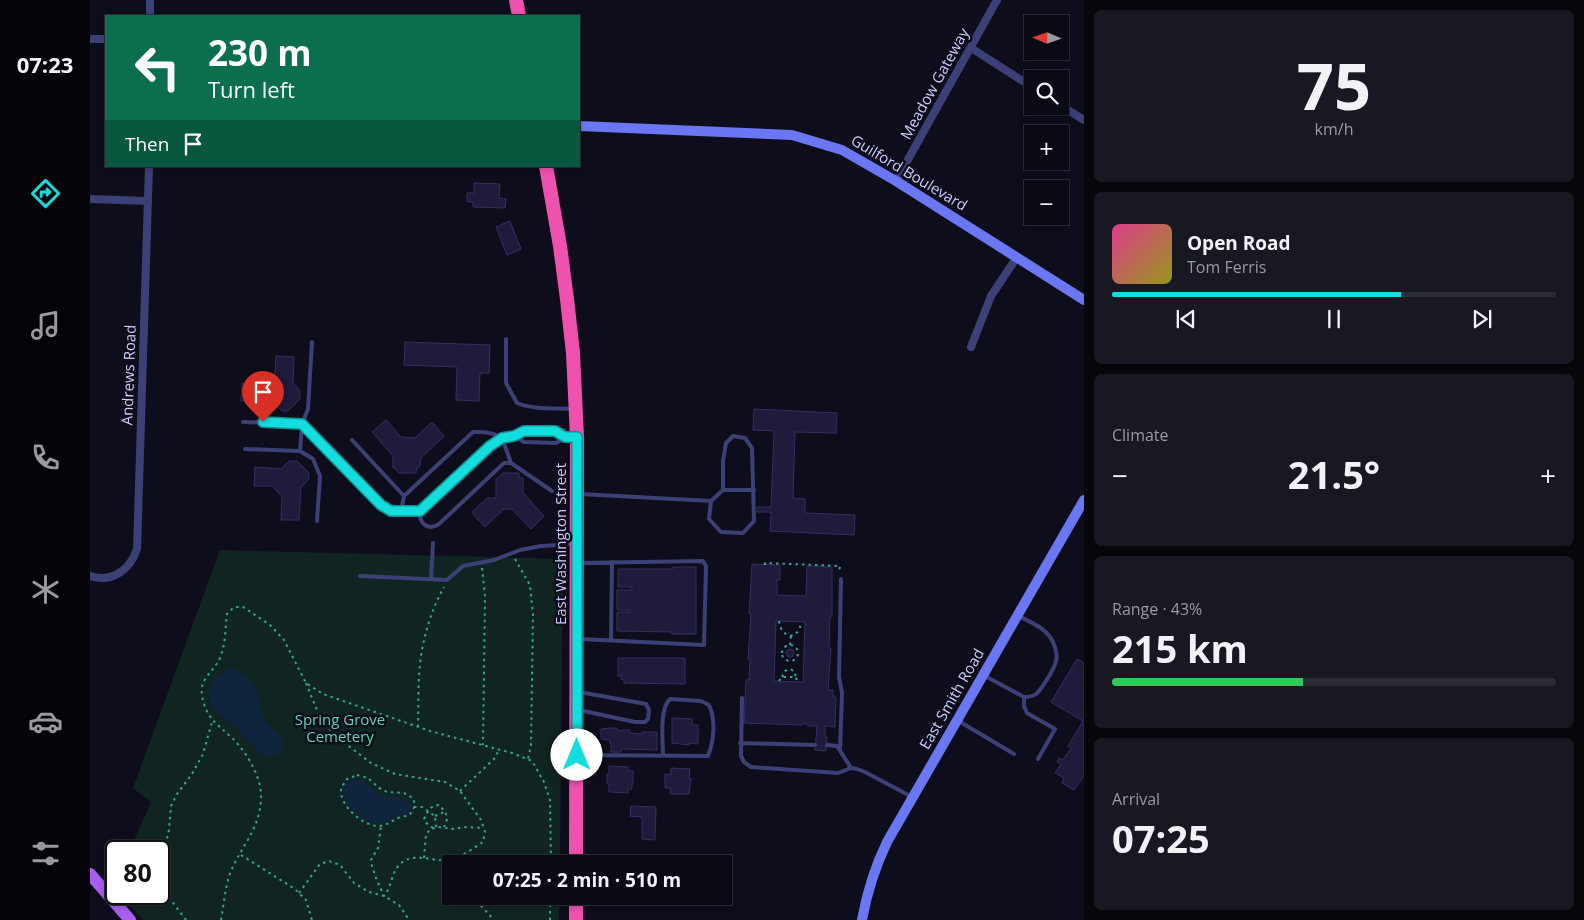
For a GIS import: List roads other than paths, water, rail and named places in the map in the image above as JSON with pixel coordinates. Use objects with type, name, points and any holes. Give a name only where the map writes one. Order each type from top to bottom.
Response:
[{"type":"highway","points":[[516,0],[519,15]]},
{"type":"highway","name":"East Washington Street","points":[[546,167],[568,299],[576,409],[571,437],[578,494],[576,855]]},
{"type":"highway","points":[[576,905],[576,920]]},
{"type":"main road","points":[[90,874],[130,920]]},
{"type":"street","points":[[150,0],[150,15]]},
{"type":"street","name":"Meadow Gateway","points":[[896,181],[997,0]]},
{"type":"street","points":[[90,39],[105,39]]},
{"type":"street","points":[[971,48],[1024,82]]},
{"type":"street","points":[[1069,111],[1084,120]]},
{"type":"street","name":"Guilford Boulevard","points":[[580,126],[792,135],[842,150],[896,181],[1084,300]]},
{"type":"street","name":"Andrews Road","points":[[90,576],[106,578],[116,576],[129,566],[137,549],[149,167]]},
{"type":"street","points":[[90,199],[148,201]]},
{"type":"street","points":[[971,347],[991,296],[1017,257]]},
{"type":"street","name":"East Smith Road","points":[[862,920],[876,864],[912,797],[1084,500]]},
{"type":"lane","points":[[506,339],[506,383],[517,403],[523,406],[542,408],[576,409]]},
{"type":"lane","points":[[300,451],[302,424],[308,409],[312,342]]},
{"type":"lane","points":[[243,422],[302,424],[381,505],[391,511],[420,511],[490,446],[502,438],[514,436],[524,431],[555,431],[571,437]]},
{"type":"lane","points":[[401,511],[404,496],[474,432],[486,432],[502,438],[511,462],[552,491]]},
{"type":"lane","points":[[514,436],[524,442],[556,443],[571,437]]},
{"type":"lane","points":[[723,490],[723,461],[726,443],[733,436],[745,438],[752,448],[754,490],[754,521],[743,533],[721,532],[709,519],[711,501],[723,490],[754,490]]},
{"type":"lane","points":[[352,440],[404,496]]},
{"type":"lane","points":[[245,449],[300,451],[313,460],[320,476],[317,521]]},
{"type":"lane","points":[[420,511],[423,524],[433,528],[504,462],[511,462]]},
{"type":"lane","points":[[578,494],[711,501]]},
{"type":"lane","points":[[432,579],[433,543]]},
{"type":"lane","points":[[360,576],[447,580],[463,566],[494,560],[541,546],[578,543]]},
{"type":"lane","points":[[577,639],[704,645],[706,566],[703,561],[578,563]]},
{"type":"lane","points":[[611,640],[612,562]]},
{"type":"lane","points":[[840,750],[842,693],[839,677],[841,579]]},
{"type":"lane","points":[[983,675],[1024,696],[1030,697],[1036,694],[1056,661],[1053,642],[1043,629],[1018,616]]},
{"type":"lane","points":[[577,691],[646,704],[649,710],[648,719],[645,722],[635,722],[577,710]]},
{"type":"lane","points":[[1024,696],[1026,713],[1055,729],[1038,759]]},
{"type":"lane","points":[[742,698],[741,756],[744,762],[751,768],[838,773],[851,768],[865,772],[912,797]]},
{"type":"lane","points":[[577,755],[663,756],[708,756],[712,747],[714,713],[710,705],[701,701],[670,699],[666,702],[662,718],[663,756]]},
{"type":"lane","points":[[958,720],[1014,754]]},
{"type":"lane","points":[[740,743],[815,745]]},
{"type":"lane","points":[[827,745],[837,746],[851,768]]},
{"type":"water","points":[[229,668],[236,669],[255,686],[264,719],[282,739],[283,747],[276,755],[269,757],[258,753],[236,727],[217,713],[211,705],[209,698],[210,686],[223,671]]},
{"type":"water","points":[[353,780],[365,782],[384,795],[405,800],[410,804],[409,813],[407,815],[397,815],[385,823],[369,822],[346,805],[343,788]]},
{"type":"park label","name":"Spring Grove Cemetery","points":[[340,728]]}]
